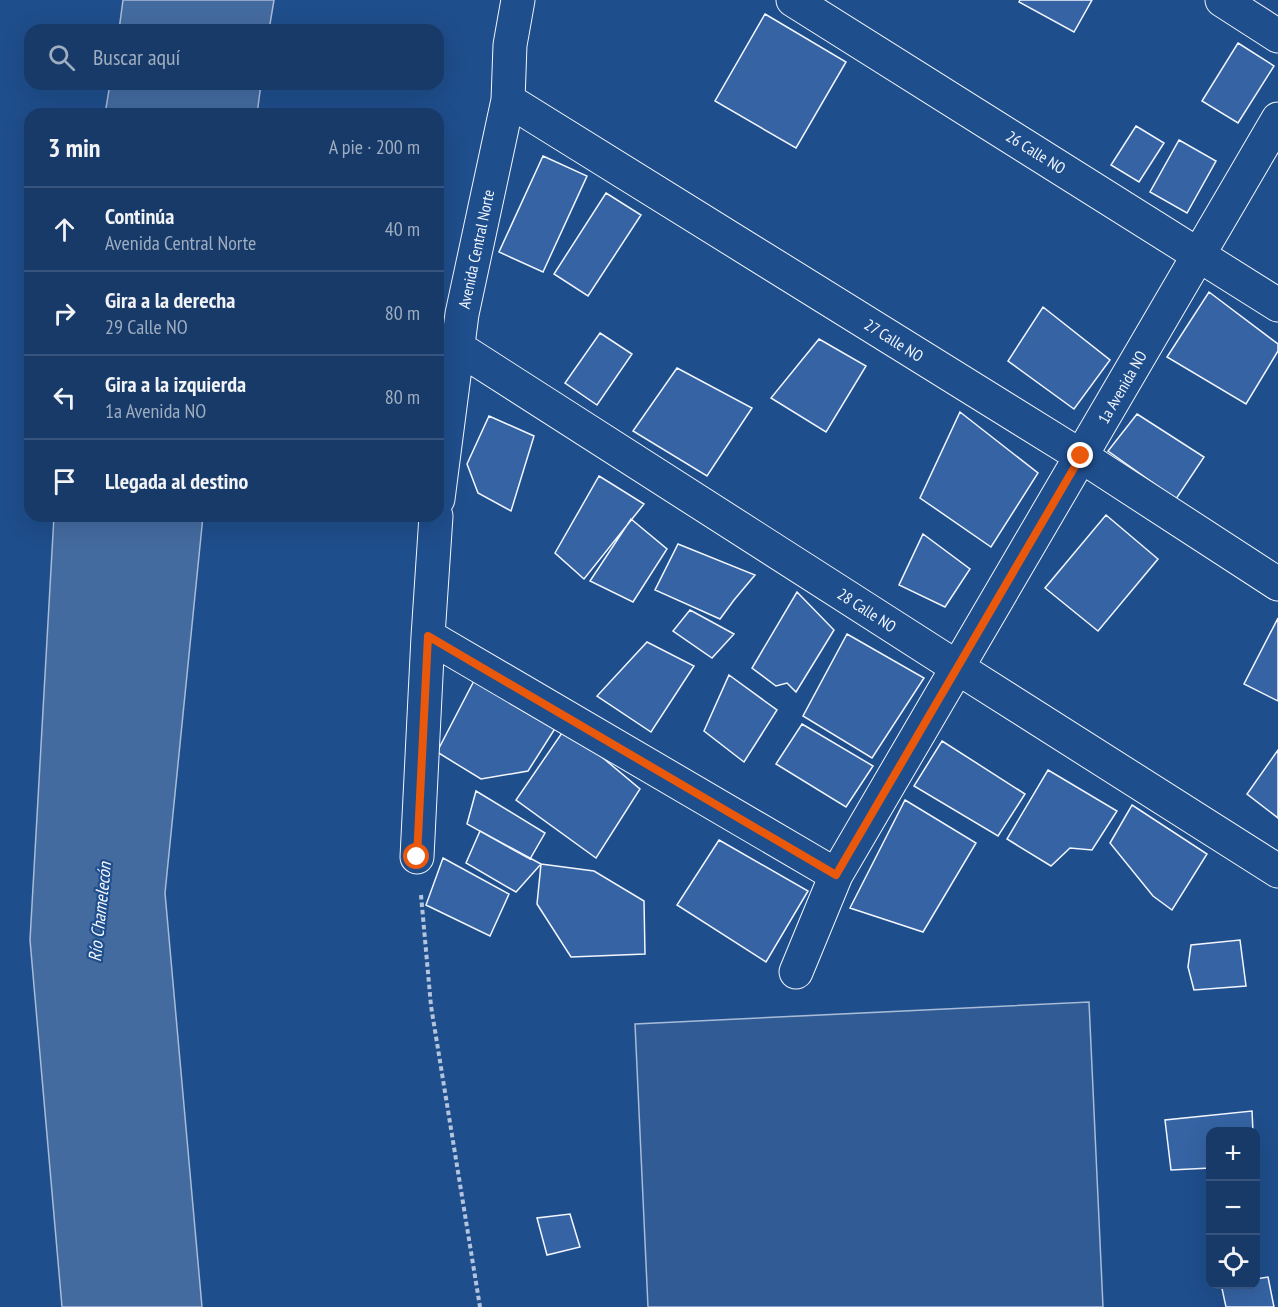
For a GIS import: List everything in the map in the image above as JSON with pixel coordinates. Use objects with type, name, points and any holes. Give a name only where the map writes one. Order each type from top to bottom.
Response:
[{"type":"street","name":"Avenida Central Norte","points":[[444,451],[462,314],[508,100],[510,45],[518,0]]},
{"type":"street","name":"26 Calle NO","points":[[793,0],[1278,305]]},
{"type":"street","points":[[1222,0],[1278,36]]},
{"type":"street","name":"27 Calle NO","points":[[508,100],[1081,456],[1278,584]]},
{"type":"street","name":"1a Avenida NO","points":[[796,972],[836,875],[1278,119]]},
{"type":"street","name":"28 Calle NO","points":[[457,347],[1278,871]]},
{"type":"street","points":[[417,857],[436,522]]},
{"type":"street","points":[[428,636],[836,875]]},
{"type":"path","points":[[417,857],[431,1006],[480,1307]]},
{"type":"shaded area","points":[[1089,1002],[1103,1307],[648,1307],[635,1024]]},
{"type":"water","points":[[123,0],[274,0],[270,24],[120,24]]},
{"type":"water","points":[[109,90],[260,90],[258,108],[106,108]]},
{"type":"water","name":"Río Chamelecón","points":[[54,522],[202,522],[165,893],[202,1307],[62,1307],[30,940]]},
{"type":"building","points":[[1020,0],[1092,0],[1074,32],[1019,2]]},
{"type":"building","points":[[765,14],[846,62],[796,148],[715,101]]},
{"type":"building","points":[[1238,43],[1274,66],[1238,123],[1202,101]]},
{"type":"building","points":[[1136,126],[1164,143],[1139,182],[1111,165]]},
{"type":"building","points":[[1179,140],[1216,161],[1187,213],[1150,192]]},
{"type":"building","points":[[543,156],[587,176],[543,272],[499,252]]},
{"type":"building","points":[[606,193],[641,215],[588,296],[554,274]]},
{"type":"building","points":[[1209,292],[1278,344],[1278,351],[1246,404],[1167,357]]},
{"type":"building","points":[[1043,307],[1110,360],[1074,409],[1008,361]]},
{"type":"building","points":[[600,333],[632,354],[597,405],[565,383]]},
{"type":"building","points":[[819,339],[866,366],[826,432],[771,398]]},
{"type":"building","points":[[677,368],[752,408],[707,476],[633,431]]},
{"type":"building","points":[[960,412],[1038,473],[991,547],[920,498]]},
{"type":"building","points":[[1137,414],[1204,457],[1176,499],[1108,451]]},
{"type":"building","points":[[489,416],[534,436],[511,511],[478,493],[467,464]]},
{"type":"building","points":[[599,476],[644,504],[584,579],[555,553]]},
{"type":"building","points":[[1106,515],[1158,559],[1098,631],[1045,588]]},
{"type":"building","points":[[631,519],[667,549],[633,602],[590,581]]},
{"type":"building","points":[[923,534],[970,569],[945,607],[899,585]]},
{"type":"building","points":[[678,544],[755,575],[720,619],[655,590]]},
{"type":"building","points":[[797,592],[834,630],[796,692],[787,683],[776,686],[752,668]]},
{"type":"building","points":[[690,610],[734,634],[712,658],[673,631]]},
{"type":"building","points":[[1278,618],[1278,701],[1244,684]]},
{"type":"building","points":[[847,634],[924,678],[872,758],[803,716]]},
{"type":"building","points":[[647,642],[694,666],[651,732],[597,696]]},
{"type":"building","points":[[477,675],[556,727],[528,771],[481,779],[437,752]]},
{"type":"building","points":[[729,675],[777,710],[744,762],[704,731]]},
{"type":"building","points":[[802,724],[873,766],[846,807],[776,764]]},
{"type":"building","points":[[566,727],[640,789],[596,858],[516,800]]},
{"type":"building","points":[[942,741],[1025,794],[998,836],[914,786]]},
{"type":"building","points":[[1278,750],[1278,818],[1247,794]]},
{"type":"building","points":[[1048,770],[1117,811],[1092,850],[1070,848],[1051,866],[1007,839]]},
{"type":"building","points":[[476,791],[545,833],[530,859],[467,824]]},
{"type":"building","points":[[905,800],[976,843],[923,932],[850,908]]},
{"type":"building","points":[[1132,805],[1207,854],[1172,910],[1153,896],[1110,843]]},
{"type":"building","points":[[480,831],[541,864],[516,892],[466,863]]},
{"type":"building","points":[[719,840],[808,891],[766,962],[677,905]]},
{"type":"building","points":[[443,858],[509,894],[490,936],[426,905]]},
{"type":"building","points":[[541,864],[594,871],[644,901],[645,954],[571,957],[537,904]]},
{"type":"building","points":[[1240,940],[1246,986],[1194,990],[1188,967],[1191,945]]},
{"type":"building","points":[[1252,1111],[1253,1127],[1206,1127],[1206,1168],[1171,1170],[1165,1120]]},
{"type":"building","points":[[570,1214],[580,1247],[547,1255],[537,1218]]},
{"type":"building","points":[[1268,1277],[1274,1307],[1226,1307],[1222,1289],[1260,1289],[1260,1278]]},
{"type":"route","points":[[417,857],[428,636],[836,875],[1081,456]]}]
